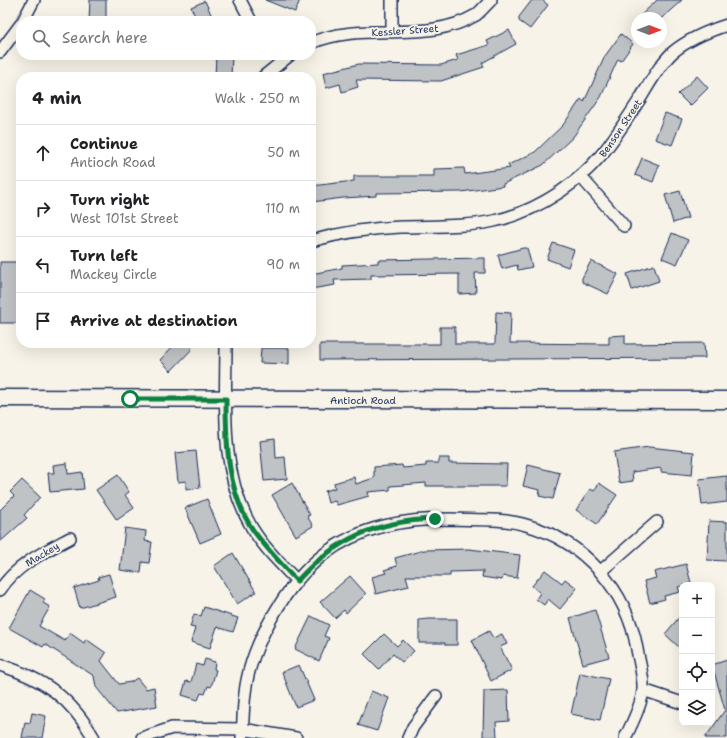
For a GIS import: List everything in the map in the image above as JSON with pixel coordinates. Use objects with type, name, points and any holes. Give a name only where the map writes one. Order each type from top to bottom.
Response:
[{"type":"main road","name":"Antioch Road","points":[[0,398],[727,400]]},
{"type":"street","points":[[26,16],[34,0]]},
{"type":"street","points":[[240,0],[248,16]]},
{"type":"street","points":[[392,0],[392,32]]},
{"type":"street","name":"Kessler Street","points":[[316,41],[334,35],[435,29],[454,24],[476,14],[491,0]]},
{"type":"street","name":"Benson Street","points":[[316,240],[367,229],[466,226],[494,222],[524,213],[559,193],[581,177],[595,164],[609,147],[658,69],[673,53],[691,40],[727,25]]},
{"type":"street","points":[[0,52],[16,31]]},
{"type":"street","points":[[267,72],[275,60]]},
{"type":"street","points":[[581,177],[624,226]]},
{"type":"street","points":[[226,348],[228,460],[234,487],[243,512],[252,529],[270,552],[297,581]]},
{"type":"street","points":[[242,734],[245,692],[253,661],[276,611],[297,581],[312,564],[342,542],[367,530],[396,522],[429,519],[494,520],[526,525],[556,536],[576,550],[601,571],[612,585],[631,623],[643,690],[633,722],[625,738]]},
{"type":"street","points":[[601,571],[657,522]]},
{"type":"street","name":"Mackey","points":[[0,590],[20,568],[35,556],[70,538]]},
{"type":"street","points":[[0,664],[22,672],[54,690],[71,705],[94,738]]},
{"type":"street","points":[[643,690],[679,703]]},
{"type":"street","points":[[408,738],[413,727],[436,696]]},
{"type":"street","points":[[142,738],[172,728],[296,738]]},
{"type":"building","points":[[90,0],[106,0],[106,16],[89,16]]},
{"type":"building","points":[[265,0],[300,0],[295,12]]},
{"type":"building","points":[[532,0],[542,0],[548,5],[530,29],[519,21],[519,17]]},
{"type":"building","points":[[657,0],[682,0],[667,14],[667,12],[644,12]]},
{"type":"building","points":[[205,1],[212,16],[195,16],[191,7]]},
{"type":"building","points":[[509,30],[516,44],[482,63],[484,67],[441,81],[356,80],[358,87],[342,92],[340,84],[326,88],[323,73],[359,64],[441,65],[458,60],[456,55],[489,45],[487,41]]},
{"type":"building","points":[[621,34],[631,42],[631,47],[621,61],[618,59],[601,97],[573,137],[543,165],[503,184],[503,186],[461,192],[376,193],[376,196],[316,201],[316,185],[354,181],[354,176],[434,176],[434,169],[464,168],[465,174],[510,168],[508,165],[535,152],[563,125],[581,99],[584,102],[605,56]]},
{"type":"building","points":[[216,60],[232,60],[231,72],[215,72]]},
{"type":"building","points":[[697,76],[708,88],[690,106],[678,94]]},
{"type":"building","points":[[665,113],[682,119],[672,145],[655,139]]},
{"type":"building","points":[[642,158],[659,165],[653,182],[635,175]]},
{"type":"building","points":[[680,191],[688,218],[673,223],[665,195]]},
{"type":"building","points":[[672,233],[688,240],[677,264],[662,258]]},
{"type":"building","points":[[553,243],[574,250],[568,267],[547,259]]},
{"type":"building","points":[[527,248],[532,267],[518,270],[517,265],[502,269],[498,255]]},
{"type":"building","points":[[485,258],[485,273],[475,273],[476,293],[459,294],[459,274],[371,275],[371,279],[334,280],[335,285],[316,288],[316,273],[342,268],[342,265],[378,263],[378,260]]},
{"type":"building","points":[[591,261],[618,274],[608,294],[582,282],[582,278]]},
{"type":"building","points":[[0,262],[16,262],[16,323],[0,323]]},
{"type":"building","points":[[654,265],[659,281],[632,290],[627,274]]},
{"type":"building","points":[[496,312],[511,313],[510,343],[609,344],[609,336],[625,335],[625,344],[704,343],[705,358],[320,360],[320,344],[440,344],[440,327],[455,327],[455,344],[495,344]]},
{"type":"building","points":[[171,348],[192,349],[171,371],[160,360]]},
{"type":"building","points":[[261,348],[289,348],[289,364],[260,363]]},
{"type":"building","points":[[275,439],[276,458],[285,457],[287,479],[264,481],[260,441]]},
{"type":"building","points":[[649,447],[694,452],[692,475],[661,472],[661,468],[632,472],[633,481],[619,483],[614,452]]},
{"type":"building","points":[[196,451],[200,488],[186,489],[186,481],[178,482],[175,453]]},
{"type":"building","points":[[439,458],[449,458],[449,463],[507,464],[506,486],[426,486],[426,483],[390,486],[390,490],[368,492],[369,496],[337,505],[335,501],[328,503],[325,491],[335,488],[334,483],[354,477],[356,484],[374,478],[374,467],[402,465],[403,468],[426,466],[426,463],[439,463]]},
{"type":"building","points":[[67,463],[68,474],[82,472],[84,489],[50,492],[48,473],[54,473],[53,465]]},
{"type":"building","points":[[528,465],[560,473],[553,499],[539,496],[540,490],[523,486]]},
{"type":"building","points":[[118,475],[129,492],[125,495],[134,508],[117,520],[96,490]]},
{"type":"building","points":[[727,476],[727,502],[702,505],[699,479]]},
{"type":"building","points":[[22,480],[40,497],[24,515],[27,518],[0,542],[0,510],[14,496],[10,492]]},
{"type":"building","points":[[292,483],[310,515],[307,516],[313,526],[296,536],[272,495]]},
{"type":"building","points":[[599,483],[617,495],[597,524],[576,510],[590,489],[594,491]]},
{"type":"building","points":[[207,499],[221,534],[200,543],[185,508]]},
{"type":"building","points":[[709,521],[727,522],[727,561],[707,560]]},
{"type":"building","points":[[125,528],[146,531],[145,541],[152,542],[149,563],[142,562],[141,573],[120,570]]},
{"type":"building","points":[[469,549],[520,555],[517,578],[503,576],[502,580],[482,577],[483,571],[450,572],[450,576],[406,576],[409,586],[376,594],[372,577],[386,573],[384,570],[397,566],[395,558],[424,550]]},
{"type":"building","points":[[233,553],[256,592],[237,604],[214,566]]},
{"type":"building","points":[[686,564],[691,582],[679,582],[679,592],[664,596],[665,599],[650,603],[644,581],[656,578],[654,572]]},
{"type":"building","points":[[545,570],[562,583],[565,579],[577,588],[560,609],[548,599],[544,605],[536,599],[540,593],[532,586]]},
{"type":"building","points":[[109,574],[116,597],[80,608],[74,588],[99,580],[98,577]]},
{"type":"building","points":[[350,576],[366,594],[346,613],[344,610],[335,618],[320,602]]},
{"type":"building","points":[[30,590],[45,599],[43,603],[50,607],[39,626],[65,641],[70,633],[84,643],[86,639],[106,653],[101,661],[119,684],[131,682],[137,678],[146,689],[154,687],[157,706],[117,713],[96,687],[94,676],[45,644],[43,647],[9,628]]},
{"type":"building","points":[[204,607],[238,618],[233,632],[217,627],[210,648],[191,642],[195,628],[190,627],[194,614],[201,616]]},
{"type":"building","points":[[595,610],[609,657],[583,664],[570,618]]},
{"type":"building","points":[[311,616],[329,625],[324,636],[329,638],[319,661],[295,649]]},
{"type":"building","points":[[679,618],[679,647],[665,634]]},
{"type":"building","points":[[457,619],[457,645],[445,645],[445,643],[419,643],[419,620]]},
{"type":"building","points":[[489,631],[493,638],[502,634],[507,644],[500,647],[512,670],[491,681],[472,640]]},
{"type":"building","points":[[384,634],[397,646],[403,640],[414,651],[402,662],[393,654],[379,669],[364,654]]},
{"type":"building","points":[[205,659],[215,662],[214,669],[216,670],[211,687],[208,686],[205,694],[201,693],[198,700],[182,695],[186,681],[191,682],[196,664],[203,666]]},
{"type":"building","points":[[727,660],[727,738],[705,738],[725,710],[715,675],[715,664]]},
{"type":"building","points":[[299,665],[314,700],[296,707],[282,672]]},
{"type":"building","points":[[580,673],[609,679],[600,720],[571,714]]},
{"type":"building","points":[[508,690],[509,721],[496,722],[497,737],[483,737],[484,691]]},
{"type":"building","points":[[371,691],[389,698],[377,731],[358,725]]},
{"type":"building","points":[[32,713],[46,716],[42,738],[22,738],[25,722],[30,723]]},
{"type":"route","points":[[130,399],[226,399],[228,460],[234,487],[243,512],[252,529],[270,552],[297,581],[312,564],[324,554],[342,542],[367,530],[396,522],[435,519]]}]
